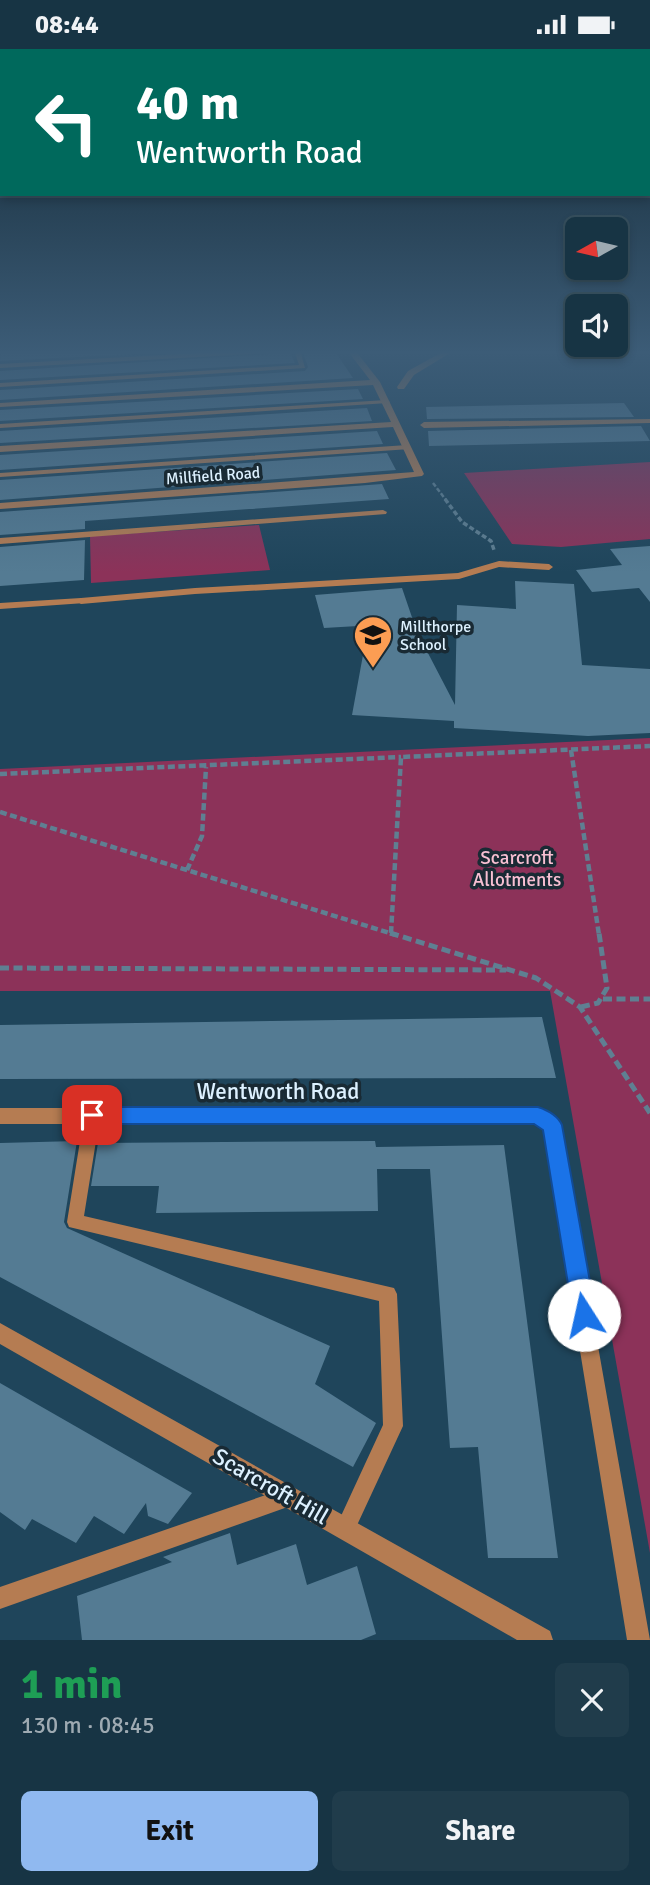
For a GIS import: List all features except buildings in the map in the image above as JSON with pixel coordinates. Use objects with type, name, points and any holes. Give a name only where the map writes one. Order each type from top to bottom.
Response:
[{"type":"street","points":[[0,449],[393,424]]},
{"type":"street","points":[[397,424],[417,469]]},
{"type":"street","points":[[424,425],[467,424]]},
{"type":"street","name":"Millfield Road","points":[[0,506],[365,480],[417,469]]},
{"type":"street","points":[[0,606],[82,601]]},
{"type":"street","name":"Wentworth Road","points":[[0,1116],[538,1116],[552,1125],[639,1640]]},
{"type":"street","name":"Scarcroft Hill","points":[[0,1333],[541,1640]]},
{"type":"lane","points":[[0,426],[28,424]]},
{"type":"lane","points":[[0,475],[407,447]]},
{"type":"lane","points":[[0,541],[383,512]]},
{"type":"lane","points":[[82,601],[208,590],[459,576],[499,564],[549,567]]},
{"type":"lane","points":[[92,1115],[75,1222],[388,1294],[393,1426],[345,1529]]},
{"type":"lane","points":[[0,1598],[289,1497]]},
{"type":"path","points":[[417,469],[429,475],[462,522],[491,541],[499,564]]},
{"type":"path","points":[[0,774],[650,747]]},
{"type":"path","points":[[571,750],[607,988],[603,999],[595,1006],[580,1007]]},
{"type":"path","points":[[391,933],[401,757]]},
{"type":"path","points":[[187,870],[202,836],[206,767]]},
{"type":"path","points":[[0,811],[536,978],[580,1007],[650,1113]]},
{"type":"path","points":[[0,968],[510,970]]},
{"type":"path","points":[[603,999],[650,999]]},
{"type":"green space","points":[[650,462],[650,539],[561,547],[512,544],[464,473]]},
{"type":"green space","points":[[259,525],[270,570],[91,583],[90,536]]},
{"type":"green space","name":"Scarcroft Allotments","points":[[650,738],[650,1553],[550,991],[0,991],[0,769]]},
{"type":"place","name":"Millthorpe School","points":[[373,669]]},
{"type":"route","points":[[92,1115],[538,1116],[552,1125],[584,1315]]}]
